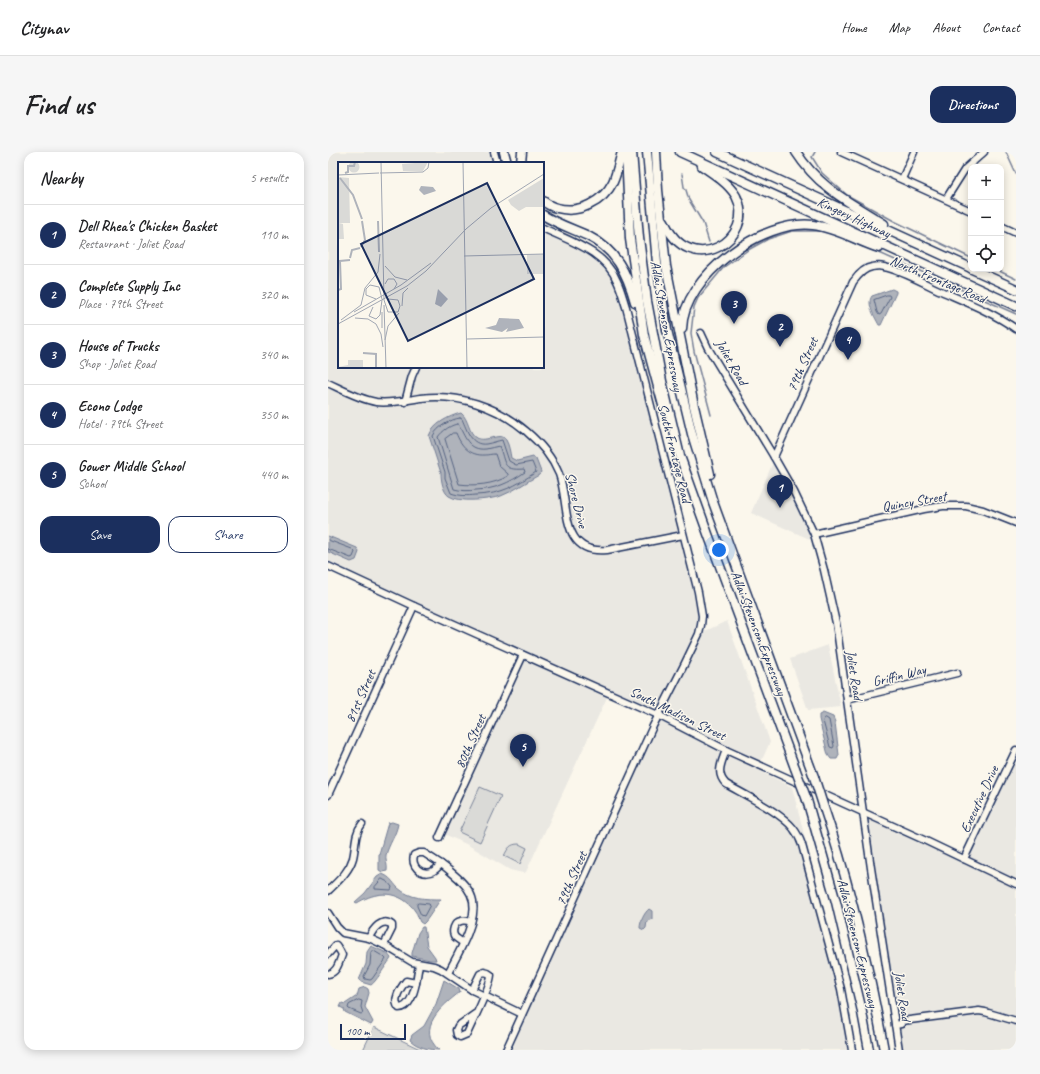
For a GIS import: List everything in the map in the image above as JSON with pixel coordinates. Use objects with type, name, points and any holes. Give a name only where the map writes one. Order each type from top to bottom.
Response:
[{"type":"highway","points":[[504,152],[507,162]]},
{"type":"highway","points":[[521,162],[522,152]]},
{"type":"highway","points":[[544,202],[557,208],[567,209],[589,206],[599,200],[613,182],[622,152]]},
{"type":"highway","points":[[626,152],[630,239],[644,335]]},
{"type":"highway","name":"Adlai Stevenson Expressway","points":[[632,152],[638,238],[647,301],[662,381],[680,456],[807,800],[836,902],[861,1007],[869,1050]]},
{"type":"highway","name":"Adlai Stevenson Expressway","points":[[647,152],[656,257],[667,330],[692,434],[713,502],[814,777],[836,843],[858,923],[884,1050]]},
{"type":"highway","points":[[656,152],[658,190],[666,266],[694,406],[713,485],[713,502]]},
{"type":"highway","points":[[658,190],[664,221],[668,231],[679,243],[687,248],[695,251],[712,250],[720,247],[734,233],[740,219],[739,204],[736,196],[721,180],[680,152]]},
{"type":"highway","name":"Kingery Highway","points":[[680,152],[1016,306]]},
{"type":"highway","name":"Kingery Highway","points":[[717,152],[968,267]]},
{"type":"highway","points":[[796,152],[807,168],[828,189],[913,242]]},
{"type":"highway","points":[[544,215],[589,237],[615,257],[623,268],[628,279],[644,335],[667,423],[680,456]]},
{"type":"highway","points":[[682,344],[682,320],[686,306],[697,286],[708,273],[730,254],[758,237],[795,225],[814,225],[835,230],[867,244],[907,256]]},
{"type":"highway","name":"Kingery Highway","points":[[979,272],[1016,289]]},
{"type":"street","points":[[494,152],[497,162]]},
{"type":"street","points":[[841,152],[902,178],[968,210]]},
{"type":"street","points":[[902,178],[914,152]]},
{"type":"street","points":[[946,199],[965,170],[984,152]]},
{"type":"street","points":[[1004,227],[1016,233]]},
{"type":"street","name":"South Frontage Road","points":[[544,228],[594,253],[610,269],[617,280],[629,319],[698,592],[702,616],[699,634],[658,715]]},
{"type":"street","name":"North Frontage Road","points":[[853,282],[867,268],[884,267],[923,282],[984,311],[1016,329]]},
{"type":"street","name":"79th Street","points":[[774,457],[853,282]]},
{"type":"street","name":"Joliet Road","points":[[701,333],[708,348],[774,457],[814,534],[832,604],[864,813],[870,868],[899,1050]]},
{"type":"street","points":[[405,402],[416,368]]},
{"type":"street","name":"Shore Drive","points":[[328,383],[371,401],[405,402],[422,398],[453,399],[472,402],[500,413],[525,430],[540,444],[555,466],[559,475],[570,530],[577,541],[585,547],[597,550],[607,550],[683,535]]},
{"type":"street","name":"Quincy Street","points":[[814,534],[943,506],[974,508],[996,514],[1016,523]]},
{"type":"street","name":"South Madison Street","points":[[328,566],[658,715],[726,750],[1016,884]]},
{"type":"street","name":"81st Street","points":[[328,795],[414,606]]},
{"type":"street","name":"80th Street","points":[[439,838],[523,655]]},
{"type":"street","name":"Griffin Way","points":[[847,700],[957,673]]},
{"type":"street","name":"79th Street","points":[[506,1050],[658,715]]},
{"type":"street","points":[[726,750],[720,769],[722,780],[726,784],[761,804],[786,821],[793,828],[802,845],[841,989],[852,1050]]},
{"type":"street","name":"Executive Drive","points":[[964,859],[1016,750]]},
{"type":"street","points":[[328,891],[348,870],[353,857],[357,830],[362,824]]},
{"type":"street","points":[[441,864],[465,885],[473,901],[471,922],[463,943],[448,973]]},
{"type":"street","points":[[328,913],[343,933],[369,938],[407,959],[419,964],[434,966],[448,973],[472,990],[522,1014]]},
{"type":"street","points":[[369,938],[371,932],[380,924],[384,921],[388,922],[392,925],[392,929],[384,945]]},
{"type":"street","points":[[463,943],[456,938],[453,930],[455,925],[461,921],[471,922]]},
{"type":"street","points":[[328,954],[336,945],[343,933]]},
{"type":"street","points":[[328,974],[331,974],[334,971],[342,955],[336,945]]},
{"type":"street","points":[[416,983],[419,964]]},
{"type":"street","points":[[472,990],[480,974],[488,972],[491,975],[484,996],[475,1014]]},
{"type":"street","points":[[895,1025],[901,1024],[902,1021],[979,1011],[1016,1021]]},
{"type":"shaded area","points":[[331,152],[490,152],[492,162],[338,162],[338,368],[544,368],[544,231],[572,244],[593,256],[604,266],[614,280],[676,518],[698,617],[694,638],[655,709],[651,710],[328,564],[328,159]]},
{"type":"shaded area","points":[[774,460],[806,520],[814,541],[751,513]]},
{"type":"shaded area","points":[[727,621],[770,742],[761,762],[668,716],[666,712],[667,706],[703,632]]},
{"type":"shaded area","points":[[828,645],[841,707],[808,710],[790,659]]},
{"type":"shaded area","points":[[523,655],[609,693],[526,872],[523,873],[510,870],[468,845],[442,833]]},
{"type":"shaded area","points":[[660,721],[792,787],[849,1012],[856,1050],[509,1050]]},
{"type":"shaded area","points":[[1016,757],[1016,879],[969,857]]},
{"type":"shaded area","points":[[480,787],[501,796],[480,842],[459,832]]},
{"type":"shaded area","points":[[866,816],[1016,887],[1016,1050],[902,1050]]},
{"type":"shaded area","points":[[519,844],[527,848],[520,864],[504,856],[510,847]]},
{"type":"shaded area","points":[[374,1027],[422,1050],[363,1050]]},
{"type":"water","points":[[892,289],[896,291],[896,293],[881,325],[879,325],[872,310],[870,299],[872,296]]},
{"type":"water","points":[[461,413],[466,419],[472,433],[477,438],[504,438],[508,444],[511,458],[517,461],[533,457],[536,459],[541,472],[539,475],[511,492],[501,496],[482,500],[460,500],[449,496],[445,492],[443,486],[441,473],[429,436],[434,428],[442,421]]},
{"type":"water","points":[[328,536],[357,548],[359,552],[356,560],[351,562],[328,552]]},
{"type":"water","points":[[823,713],[833,717],[835,722],[839,755],[837,759],[831,759],[828,755],[819,719],[819,715]]},
{"type":"water","points":[[392,822],[398,824],[386,855],[387,871],[382,872],[379,870],[379,854],[388,823]]},
{"type":"water","points":[[382,874],[391,880],[403,892],[413,896],[441,899],[423,924],[420,922],[417,914],[411,906],[404,900],[392,895],[374,895],[357,903],[355,902],[365,893],[377,877]]},
{"type":"water","points":[[649,909],[652,911],[652,919],[647,921],[646,928],[644,930],[640,928],[641,923],[644,915]]},
{"type":"water","points":[[422,927],[424,927],[427,946],[436,960],[412,956],[418,933]]},
{"type":"water","points":[[371,946],[387,953],[391,958],[378,978],[371,985],[359,980],[366,964],[367,952]]},
{"type":"water","points":[[444,980],[459,989],[460,992],[439,1011],[430,1026],[432,1042],[439,1050],[423,1048],[410,1040],[412,1035],[424,1026],[436,1004]]},
{"type":"water","points":[[365,987],[368,989],[369,993],[365,1007],[373,1022],[371,1025],[345,1012],[344,1009],[340,1007],[342,1003],[345,1004],[357,996],[359,989]]},
{"type":"waterway","points":[[815,152],[812,157],[822,173],[847,195],[894,221],[968,257]]},
{"type":"waterway","points":[[1006,152],[1016,174]]},
{"type":"waterway","points":[[682,174],[684,187],[689,200],[703,223],[709,242]]},
{"type":"waterway","points":[[711,415],[694,351],[691,333],[694,307],[698,298],[724,267],[748,250],[768,239],[792,231],[823,231]]},
{"type":"waterway","points":[[845,239],[866,247]]},
{"type":"waterway","points":[[875,251],[1016,314]]},
{"type":"waterway","points":[[1001,272],[1016,279]]},
{"type":"place","name":"House of Trucks","points":[[734,324]]},
{"type":"place","name":"Complete Supply Inc","points":[[780,347]]},
{"type":"place","name":"Econo Lodge","points":[[848,360]]},
{"type":"place","name":"Dell Rhea's Chicken Basket","points":[[780,508]]},
{"type":"place","name":"Gower Middle School","points":[[523,767]]}]
